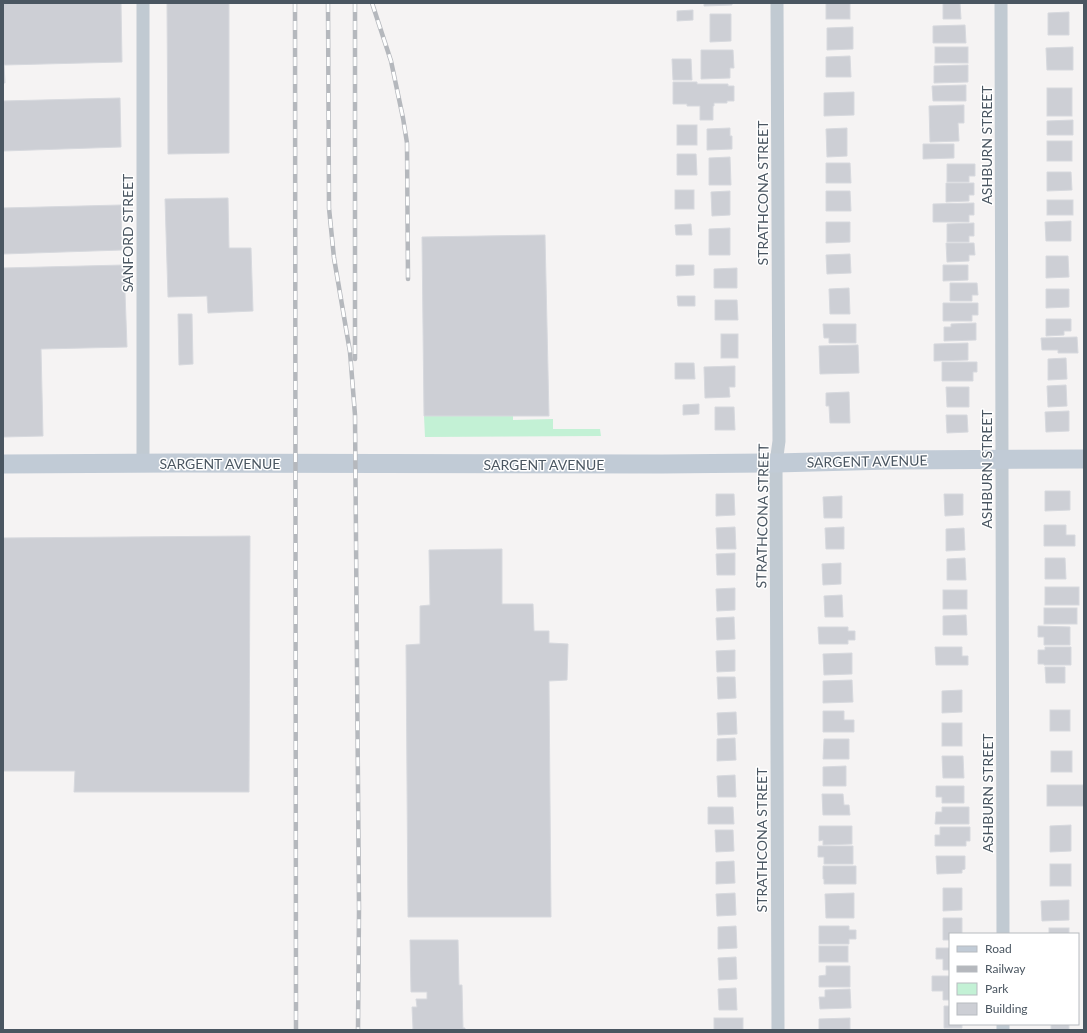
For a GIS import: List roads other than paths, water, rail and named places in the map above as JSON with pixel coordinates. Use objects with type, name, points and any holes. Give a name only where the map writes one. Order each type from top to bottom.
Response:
[{"type":"main road","name":"SARGENT AVENUE","points":[[3,464],[598,464],[1084,459]]},
{"type":"street","name":"SANFORD STREET","points":[[143,3],[143,463]]},
{"type":"street","name":"STRATHCONA STREET","points":[[777,3],[779,441],[776,463],[778,1030]]},
{"type":"street","name":"ASHBURN STREET","points":[[1001,3],[1003,933]]},
{"type":"railway","points":[[295,3],[296,1030]]},
{"type":"railway","points":[[328,3],[329,208],[334,258],[350,352],[355,415],[359,909],[358,1030]]},
{"type":"railway","points":[[355,3],[355,359]]},
{"type":"railway","points":[[372,3],[391,61],[407,143],[408,279]]}]
